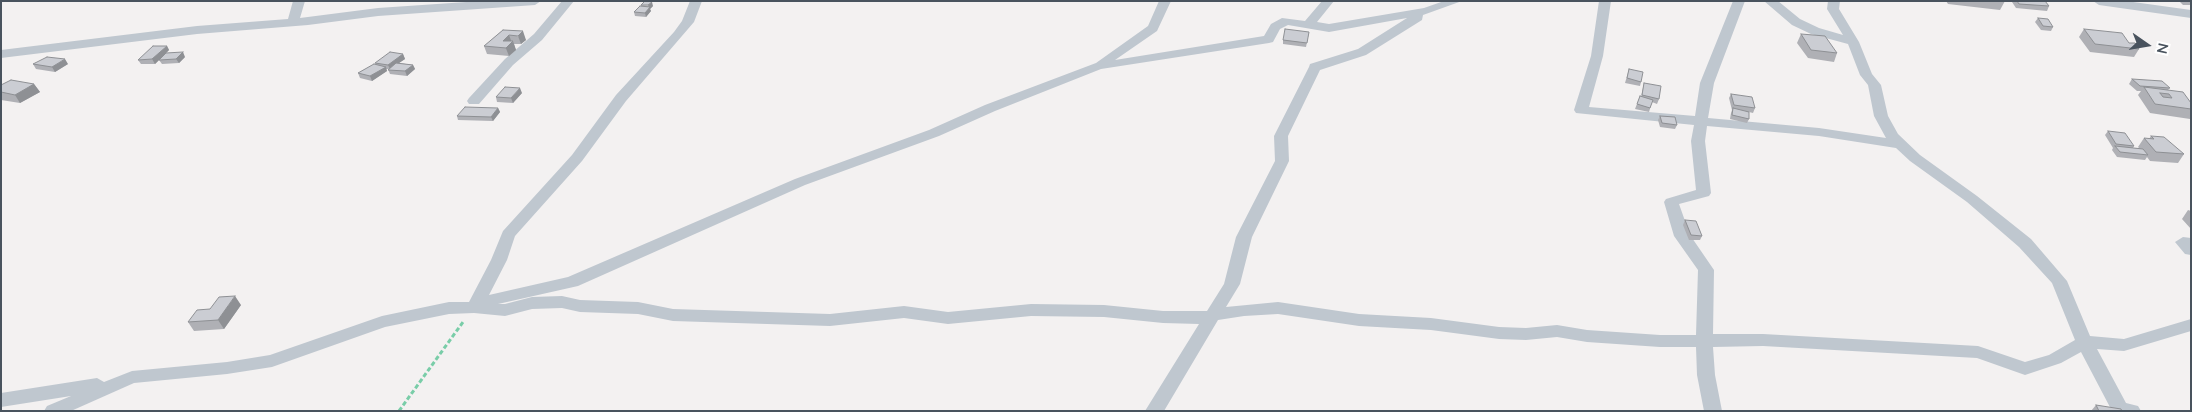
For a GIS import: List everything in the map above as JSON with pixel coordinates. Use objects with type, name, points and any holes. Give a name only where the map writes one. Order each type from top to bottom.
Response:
[{"type":"street","points":[[293,22],[299,1]]},
{"type":"street","points":[[1,54],[187,31],[293,22],[396,10],[535,1]]},
{"type":"street","points":[[474,101],[509,62],[538,37],[568,1]]},
{"type":"street","points":[[474,307],[499,260],[508,234],[577,158],[621,98],[683,28],[696,1]]},
{"type":"street","points":[[1098,66],[1153,28],[1165,1]]},
{"type":"street","points":[[1308,25],[1328,1]]},
{"type":"street","points":[[474,307],[502,296],[572,282],[800,182],[934,134],[990,108],[1098,66],[1269,39],[1276,27],[1286,21],[1329,28],[1355,25],[1427,11],[1456,1]]},
{"type":"street","points":[[1605,1],[1597,56],[1581,110],[1819,132],[1900,144]]},
{"type":"street","points":[[1713,411],[1706,375],[1704,342],[1706,270],[1682,236],[1670,202],[1704,192],[1698,141],[1707,83],[1739,1]]},
{"type":"street","points":[[1770,1],[1796,22],[1815,31],[1853,42]]},
{"type":"street","points":[[1834,1],[1833,9],[1853,42],[1866,75],[1874,86],[1881,116],[1892,136],[1915,158],[1972,199],[2025,242],[2059,281],[2075,324],[2120,408],[2132,411]]},
{"type":"street","points":[[2099,1],[2191,14]]},
{"type":"street","points":[[1154,411],[1232,284],[1244,236],[1282,161],[1281,136],[1315,67],[1362,52],[1427,11]]},
{"type":"street","points":[[2191,243],[2183,242],[2191,250]]},
{"type":"street","points":[[53,411],[132,377],[227,368],[272,361],[382,322],[449,308],[474,307],[505,310],[532,303],[562,302],[580,306],[638,308],[673,315],[830,320],[904,312],[948,318],[1032,310],[1104,311],[1163,317],[1198,318],[1244,310],[1278,308],[1360,320],[1431,324],[1499,333],[1526,334],[1557,331],[1587,336],[1704,342],[1763,340],[1978,352],[2025,370],[2056,359],[2085,342],[2124,345],[2191,325]]},
{"type":"street","points":[[1,400],[118,382]]},
{"type":"path","points":[[399,411],[474,307]]},
{"type":"building","points":[[645,1],[652,2],[648,5],[641,5]]},
{"type":"building","points":[[2017,1],[2045,1],[2049,6],[2019,4]]},
{"type":"building","points":[[640,6],[650,7],[645,13],[634,12]]},
{"type":"building","points":[[2038,18],[2048,19],[2053,27],[2043,26]]},
{"type":"building","points":[[1285,29],[1309,32],[1307,43],[1283,40]]},
{"type":"building","points":[[2084,29],[2122,33],[2129,43],[2135,43],[2139,49],[2095,44]]},
{"type":"building","points":[[503,30],[523,31],[518,36],[509,35],[503,41],[513,41],[506,48],[484,46]]},
{"type":"building","points":[[1801,34],[1825,36],[1837,53],[1811,50]]},
{"type":"building","points":[[153,46],[167,46],[152,59],[138,60]]},
{"type":"building","points":[[183,52],[176,59],[159,60],[166,53]]},
{"type":"building","points":[[390,52],[403,54],[388,65],[375,63]]},
{"type":"building","points":[[47,57],[65,59],[52,67],[33,64]]},
{"type":"building","points":[[396,63],[413,65],[405,71],[388,70]]},
{"type":"building","points":[[374,64],[386,67],[370,76],[358,73]]},
{"type":"building","points":[[1629,69],[1643,72],[1641,82],[1627,78]]},
{"type":"building","points":[[2132,79],[2162,81],[2170,88],[2140,86]]},
{"type":"building","points":[[11,80],[34,84],[15,95],[1,92],[1,85]]},
{"type":"building","points":[[1644,83],[1661,86],[1659,99],[1642,95]]},
{"type":"building","points":[[505,87],[520,88],[511,98],[496,97]]},
{"type":"building","points":[[2144,87],[2183,92],[2191,103],[2191,109],[2155,104]],"holes":[[[2160,93],[2169,94],[2172,98],[2163,97]]]},
{"type":"building","points":[[1731,94],[1752,97],[1755,108],[1734,105]]},
{"type":"building","points":[[1640,96],[1653,100],[1650,108],[1637,104]]},
{"type":"building","points":[[465,107],[498,108],[491,117],[457,116]]},
{"type":"building","points":[[1733,108],[1749,112],[1749,119],[1732,115]]},
{"type":"building","points":[[1660,116],[1675,117],[1677,125],[1662,123]]},
{"type":"building","points":[[2108,131],[2125,133],[2134,146],[2116,144]]},
{"type":"building","points":[[2151,136],[2164,137],[2184,154],[2156,152],[2144,138],[2154,139]]},
{"type":"building","points":[[2115,146],[2143,149],[2148,155],[2120,152]]},
{"type":"building","points":[[1685,220],[1696,221],[1702,236],[1691,235]]},
{"type":"building","points":[[235,296],[218,320],[188,322],[197,310],[210,309],[219,297]]},
{"type":"building","points":[[2096,405],[2121,409],[2122,411],[2099,411]]}]
